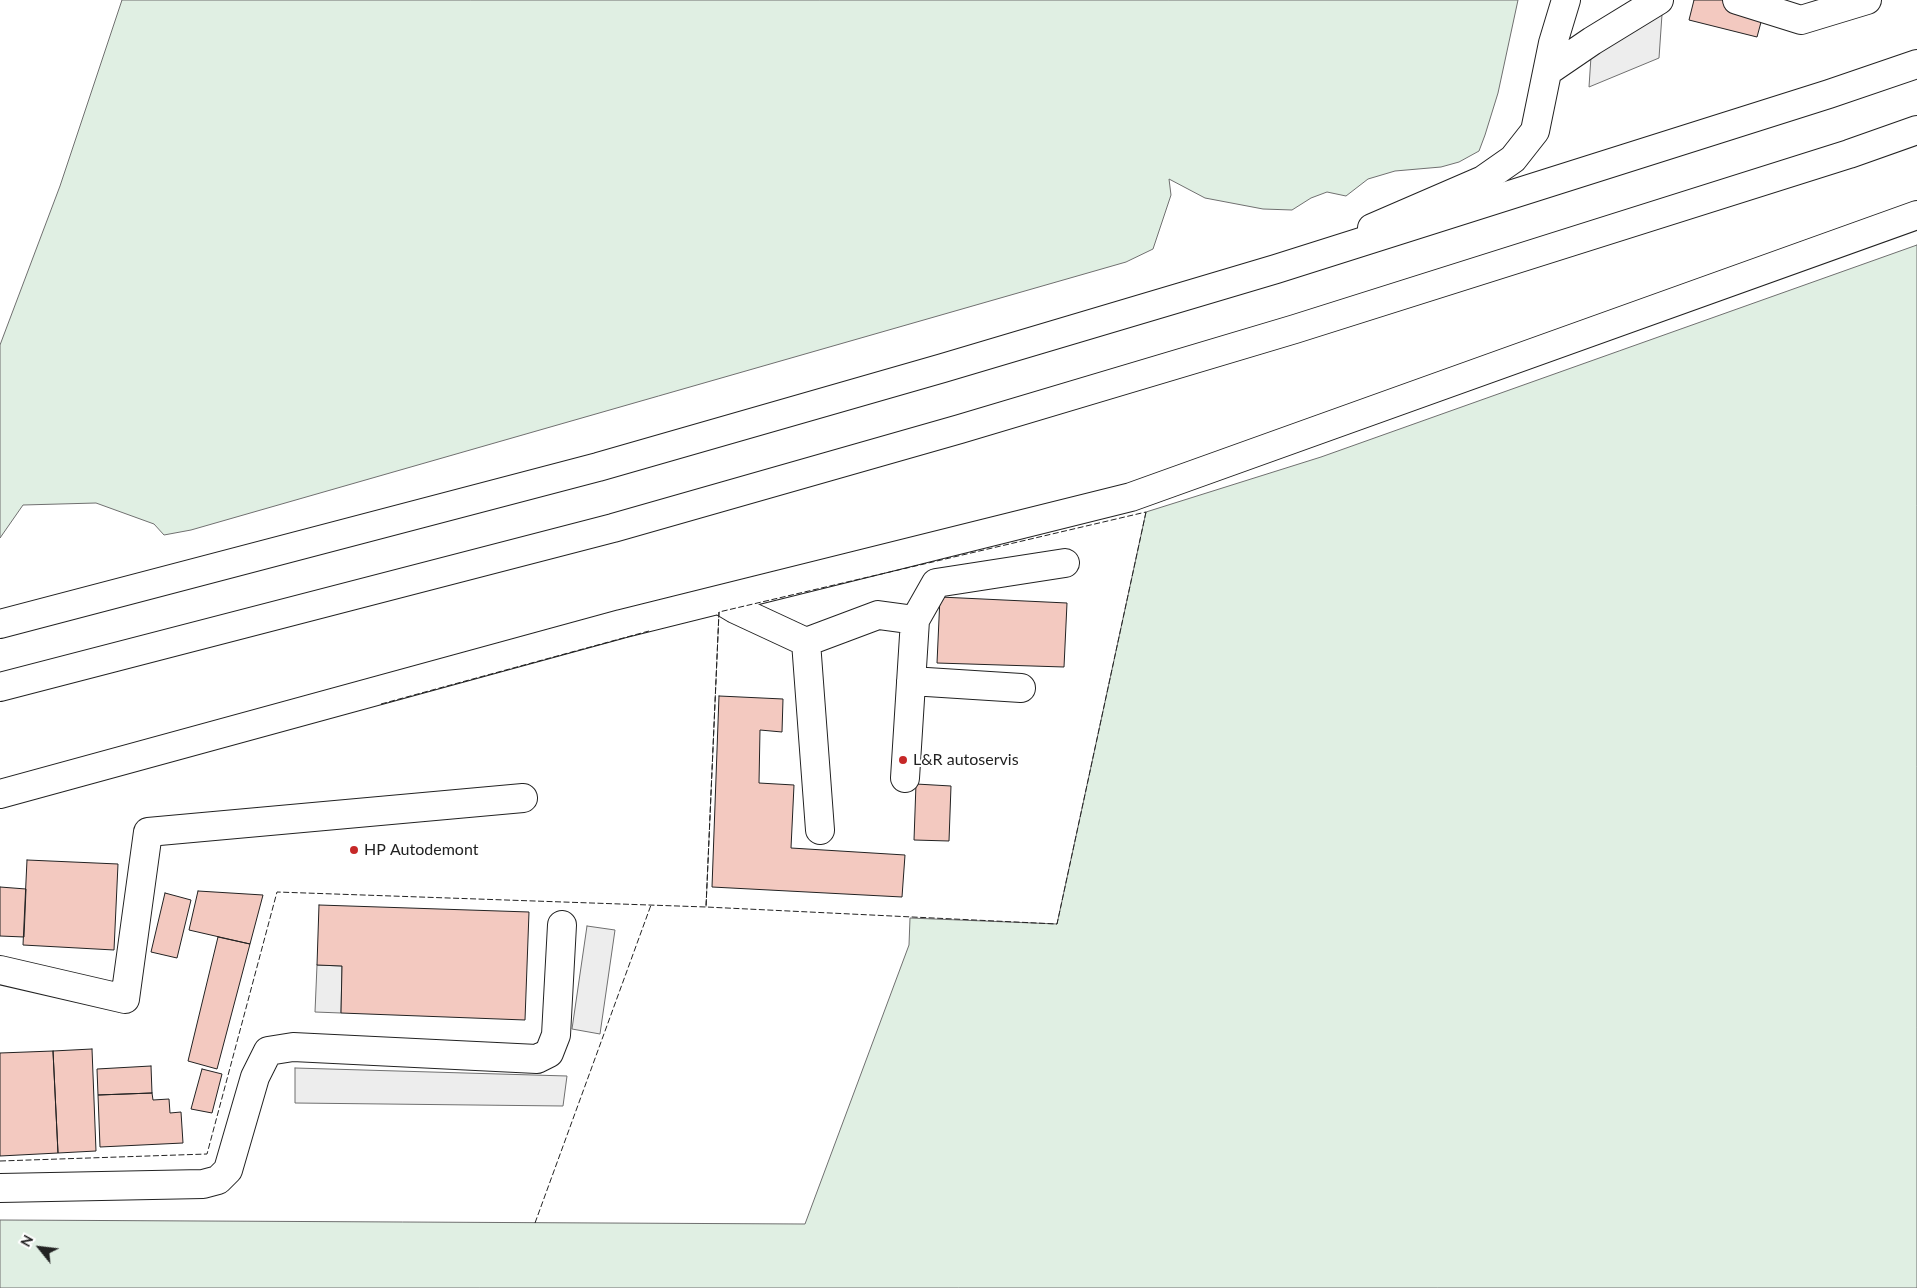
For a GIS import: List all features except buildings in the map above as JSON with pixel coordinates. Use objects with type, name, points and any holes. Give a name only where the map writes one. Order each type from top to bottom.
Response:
[{"type":"main road","points":[[1276,269],[1483,180],[1513,159],[1535,131],[1553,43],[1566,0]]},
{"type":"main road","points":[[1548,71],[1592,41],[1659,0]]},
{"type":"main road","points":[[1737,0],[1801,20],[1867,0]]},
{"type":"main road","points":[[0,624],[598,467],[943,368],[1276,269],[1829,94],[1917,64]]},
{"type":"main road","points":[[0,687],[613,528],[960,429],[1295,330],[1849,154],[1917,130]]},
{"type":"main road","points":[[0,794],[612,627],[1131,497],[1917,215]]},
{"type":"main road","points":[[905,778],[915,620],[936,583],[1065,563]]},
{"type":"main road","points":[[720,600],[735,609],[806,642],[878,615],[915,620]]},
{"type":"main road","points":[[806,642],[820,830]]},
{"type":"main road","points":[[911,681],[1021,688]]},
{"type":"main road","points":[[0,970],[125,999],[148,832],[523,798]]},
{"type":"main road","points":[[0,1188],[203,1184],[218,1180],[228,1170],[255,1077],[268,1051],[293,1047],[537,1059],[549,1053],[556,1036],[562,925]]},
{"type":"green space","points":[[122,0],[1518,0],[1498,93],[1485,135],[1479,151],[1459,162],[1441,167],[1395,171],[1368,179],[1346,196],[1327,192],[1311,198],[1292,210],[1263,209],[1205,198],[1169,179],[1171,195],[1153,249],[1126,262],[191,530],[164,535],[154,524],[96,503],[23,505],[0,538],[0,345],[60,186]]},
{"type":"green space","points":[[1917,245],[1917,1288],[0,1288],[0,1220],[805,1224],[909,945],[910,918],[1057,924],[1146,512],[1321,457]]},
{"type":"shaded area","points":[[1663,0],[1659,58],[1589,87],[1592,41]]},
{"type":"shaded area","points":[[587,926],[615,930],[600,1034],[572,1029]]},
{"type":"shaded area","points":[[317,965],[342,966],[341,1013],[315,1012]]},
{"type":"shaded area","points":[[295,1068],[567,1076],[563,1106],[295,1103]]},
{"type":"fence","points":[[1146,512],[1057,924],[706,907],[719,612],[1146,512]]},
{"type":"fence","points":[[0,1161],[207,1154],[277,892],[706,907],[719,612]]},
{"type":"fence","points":[[381,704],[649,631]]},
{"type":"fence","points":[[535,1223],[651,905]]},
{"type":"place","name":"L&R autoservis","points":[[903,760]]},
{"type":"place","name":"HP Autodemont","points":[[354,850]]}]
